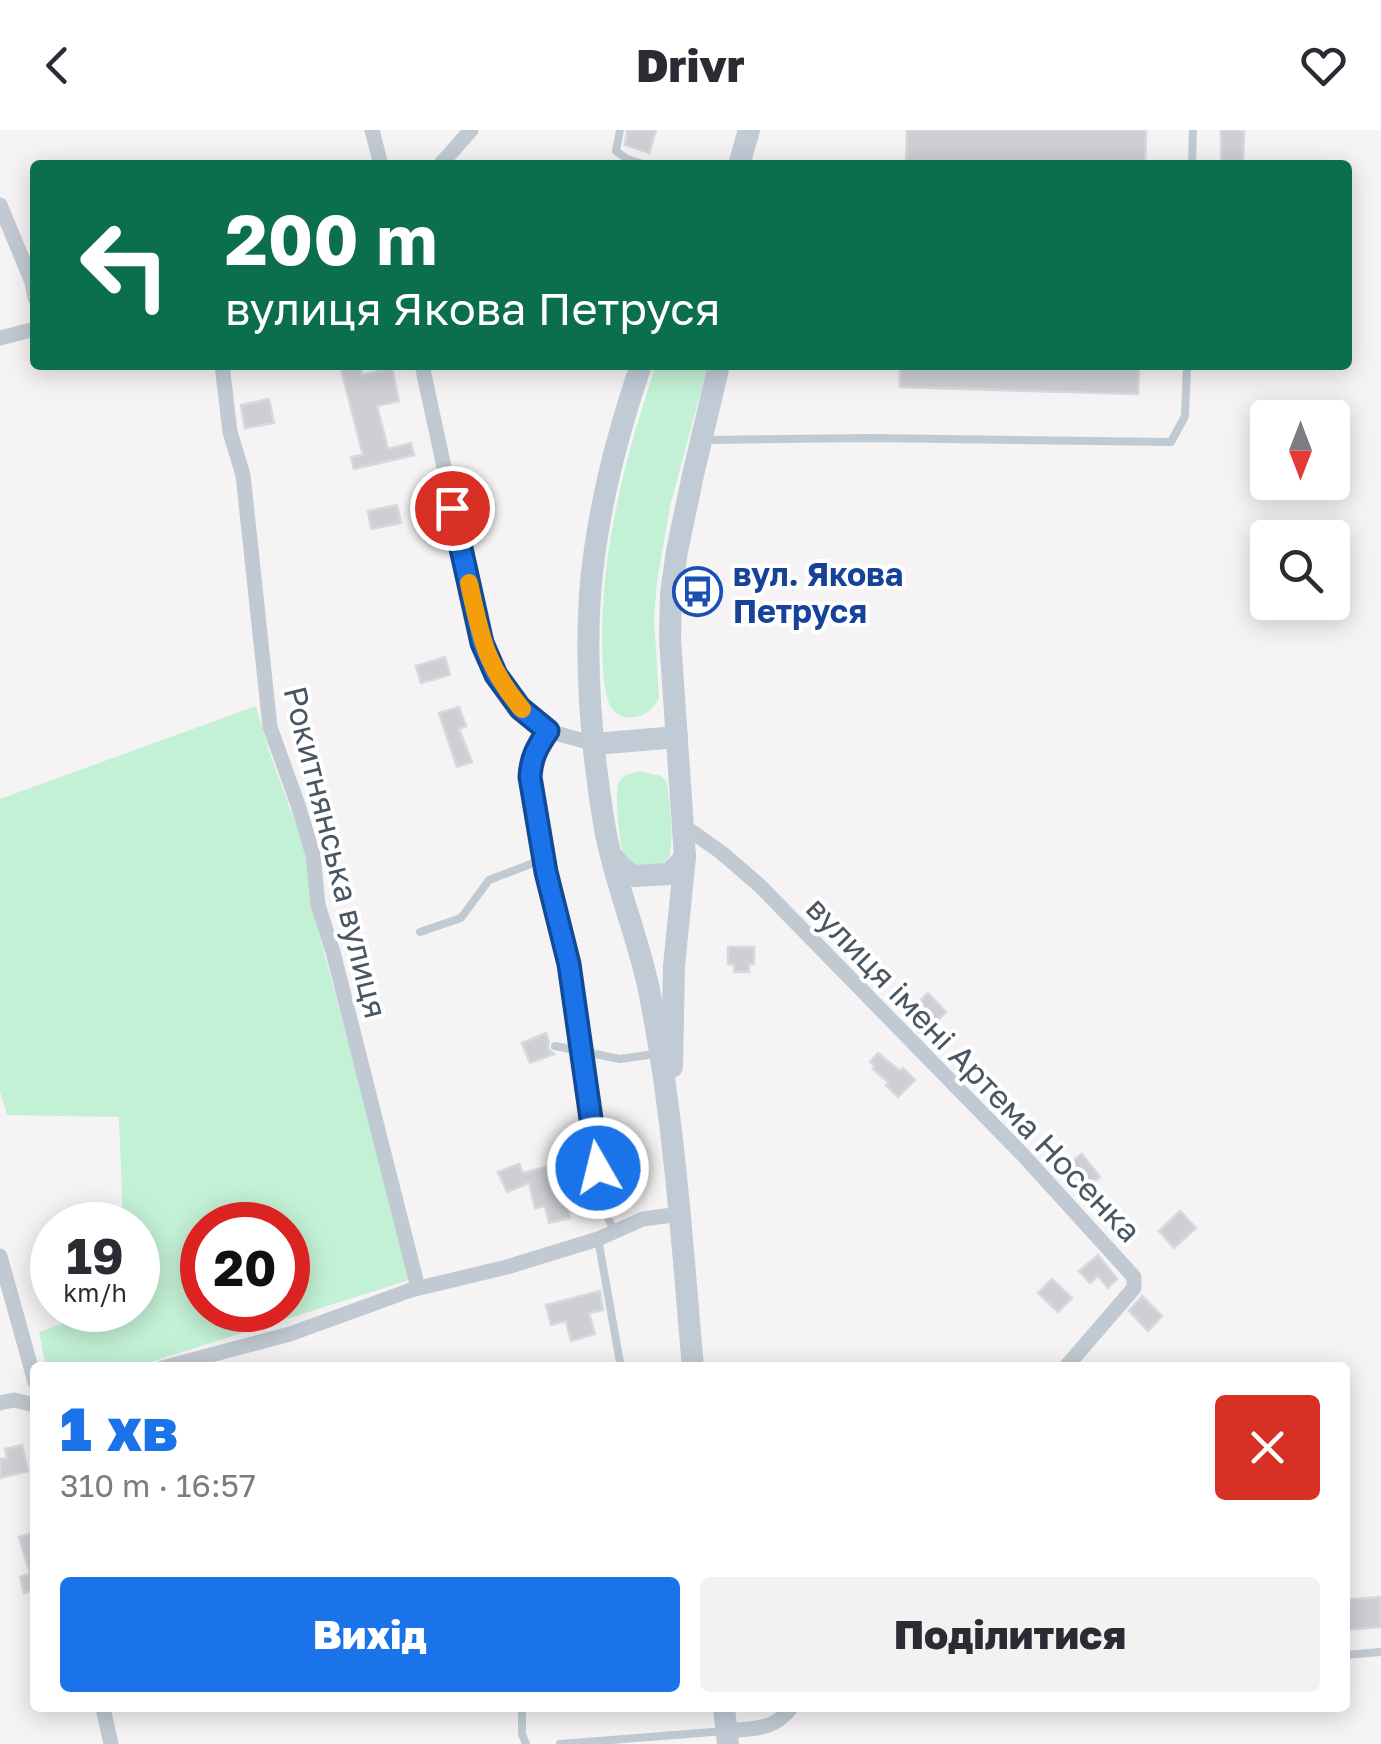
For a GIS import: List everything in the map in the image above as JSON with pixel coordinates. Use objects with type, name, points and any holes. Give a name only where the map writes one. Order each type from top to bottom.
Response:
[{"type":"street","points":[[372,130],[380,160]]},
{"type":"street","points":[[444,160],[470,130]]},
{"type":"street","points":[[741,160],[749,130]]},
{"type":"street","points":[[0,205],[30,277]]},
{"type":"street","points":[[0,338],[30,330]]},
{"type":"street","name":"Рокитнянська вулиця","points":[[223,370],[230,432],[243,475],[270,727],[313,855],[318,904],[418,1288]]},
{"type":"street","points":[[423,370],[482,643],[496,675],[520,708],[548,731],[594,744],[677,737]]},
{"type":"street","points":[[640,370],[606,489],[595,552],[588,629],[594,744],[610,853],[644,972],[672,1130],[692,1362]]},
{"type":"street","points":[[672,1130],[673,979],[685,857],[670,639],[672,593],[677,551],[718,370]]},
{"type":"street","name":"вулиця імені Артема Носенка","points":[[684,826],[758,884],[1023,1155],[1134,1277],[1134,1288],[1070,1362]]},
{"type":"street","points":[[610,853],[633,876],[670,874],[685,857]]},
{"type":"street","points":[[185,1362],[290,1334],[418,1288],[507,1267],[598,1239],[643,1219],[680,1214]]},
{"type":"street","points":[[0,1256],[30,1364]]},
{"type":"street","points":[[0,1403],[14,1400],[30,1404]]},
{"type":"street","points":[[104,1712],[110,1740]]},
{"type":"street","points":[[726,1728],[772,1726],[788,1712]]},
{"type":"lane","points":[[620,130],[616,150],[632,160]]},
{"type":"lane","points":[[1192,130],[1192,160]]},
{"type":"lane","points":[[702,440],[1171,442],[1186,416],[1187,370]]},
{"type":"lane","points":[[548,731],[536,748],[530,777],[544,859],[569,964],[603,1208],[614,1230]]},
{"type":"lane","points":[[420,932],[462,918],[489,880],[544,859]]},
{"type":"lane","points":[[555,1046],[620,1060],[659,1052]]},
{"type":"lane","points":[[598,1239],[620,1362]]},
{"type":"lane","points":[[1350,1655],[1381,1652]]},
{"type":"lane","points":[[522,1712],[526,1744]]},
{"type":"lane","points":[[560,1744],[726,1728]]},
{"type":"lane","points":[[110,1740],[126,1744]]},
{"type":"green space","points":[[654,370],[707,370],[670,506],[657,582],[654,618],[659,698],[647,713],[626,717],[612,709],[606,694],[602,629],[608,552],[633,439]]},
{"type":"green space","points":[[256,706],[308,858],[314,915],[412,1279],[310,1311],[310,1202],[180,1202],[180,1332],[245,1332],[151,1362],[45,1362],[39,1332],[160,1332],[160,1202],[122,1202],[119,1117],[7,1115],[0,1092],[0,799]]},
{"type":"green space","points":[[640,771],[661,776],[667,783],[671,838],[665,864],[641,872],[624,855],[617,806],[619,782]]},
{"type":"building","points":[[627,130],[656,130],[649,153],[625,145]]},
{"type":"building","points":[[907,130],[1146,130],[1145,160],[906,160]]},
{"type":"building","points":[[1221,130],[1244,130],[1243,160],[1221,160]]},
{"type":"building","points":[[341,370],[361,370],[362,375],[392,370],[399,401],[377,406],[388,449],[411,443],[414,455],[354,469],[351,457],[363,455]]},
{"type":"building","points":[[900,370],[1139,370],[1138,394],[900,387]]},
{"type":"building","points":[[269,399],[274,423],[245,428],[241,405]]},
{"type":"building","points":[[397,505],[401,523],[371,529],[368,511]]},
{"type":"building","points":[[689,572],[717,575],[716,593],[687,590]]},
{"type":"building","points":[[445,657],[450,675],[421,683],[416,666]]},
{"type":"building","points":[[459,707],[466,726],[459,729],[472,762],[457,767],[439,713]]},
{"type":"building","points":[[728,947],[754,947],[754,964],[749,964],[749,972],[734,972],[734,964],[728,964]]},
{"type":"building","points":[[928,993],[946,1012],[935,1023],[939,1027],[931,1034],[926,1030],[921,1034],[912,1026],[925,1014],[916,1005]]},
{"type":"building","points":[[546,1033],[548,1049],[554,1054],[530,1063],[522,1043]]},
{"type":"building","points":[[878,1053],[915,1080],[898,1097],[873,1069],[875,1066],[870,1062]]},
{"type":"building","points":[[1082,1154],[1100,1177],[1085,1188],[1067,1165]]},
{"type":"building","points":[[519,1164],[523,1173],[557,1164],[555,1181],[560,1204],[567,1203],[570,1218],[549,1223],[545,1206],[535,1208],[529,1183],[507,1192],[498,1172]]},
{"type":"building","points":[[1180,1211],[1196,1228],[1174,1248],[1159,1231]]},
{"type":"building","points":[[1098,1255],[1117,1279],[1108,1288],[1098,1276],[1090,1283],[1079,1271]]},
{"type":"building","points":[[1052,1279],[1072,1298],[1058,1312],[1038,1293]]},
{"type":"building","points":[[600,1291],[603,1310],[589,1313],[595,1334],[571,1341],[566,1321],[551,1325],[546,1305]]},
{"type":"building","points":[[1142,1296],[1162,1316],[1148,1331],[1129,1311]]},
{"type":"building","points":[[22,1445],[28,1471],[0,1478],[0,1459],[7,1458],[5,1449]]},
{"type":"building","points":[[30,1534],[30,1574],[19,1537]]},
{"type":"building","points":[[30,1574],[30,1591],[24,1593],[20,1577]]},
{"type":"building","points":[[1381,1597],[1381,1627],[1350,1630],[1350,1600]]},
{"type":"slow traffic","points":[[469,583],[482,643],[496,675],[522,709]]},
{"type":"place","name":"вул. Якова Петруся","points":[[698,592]]},
{"type":"route","points":[[452,508],[482,643],[496,675],[520,708],[548,731],[536,748],[530,777],[546,872],[569,964],[598,1168]]}]
